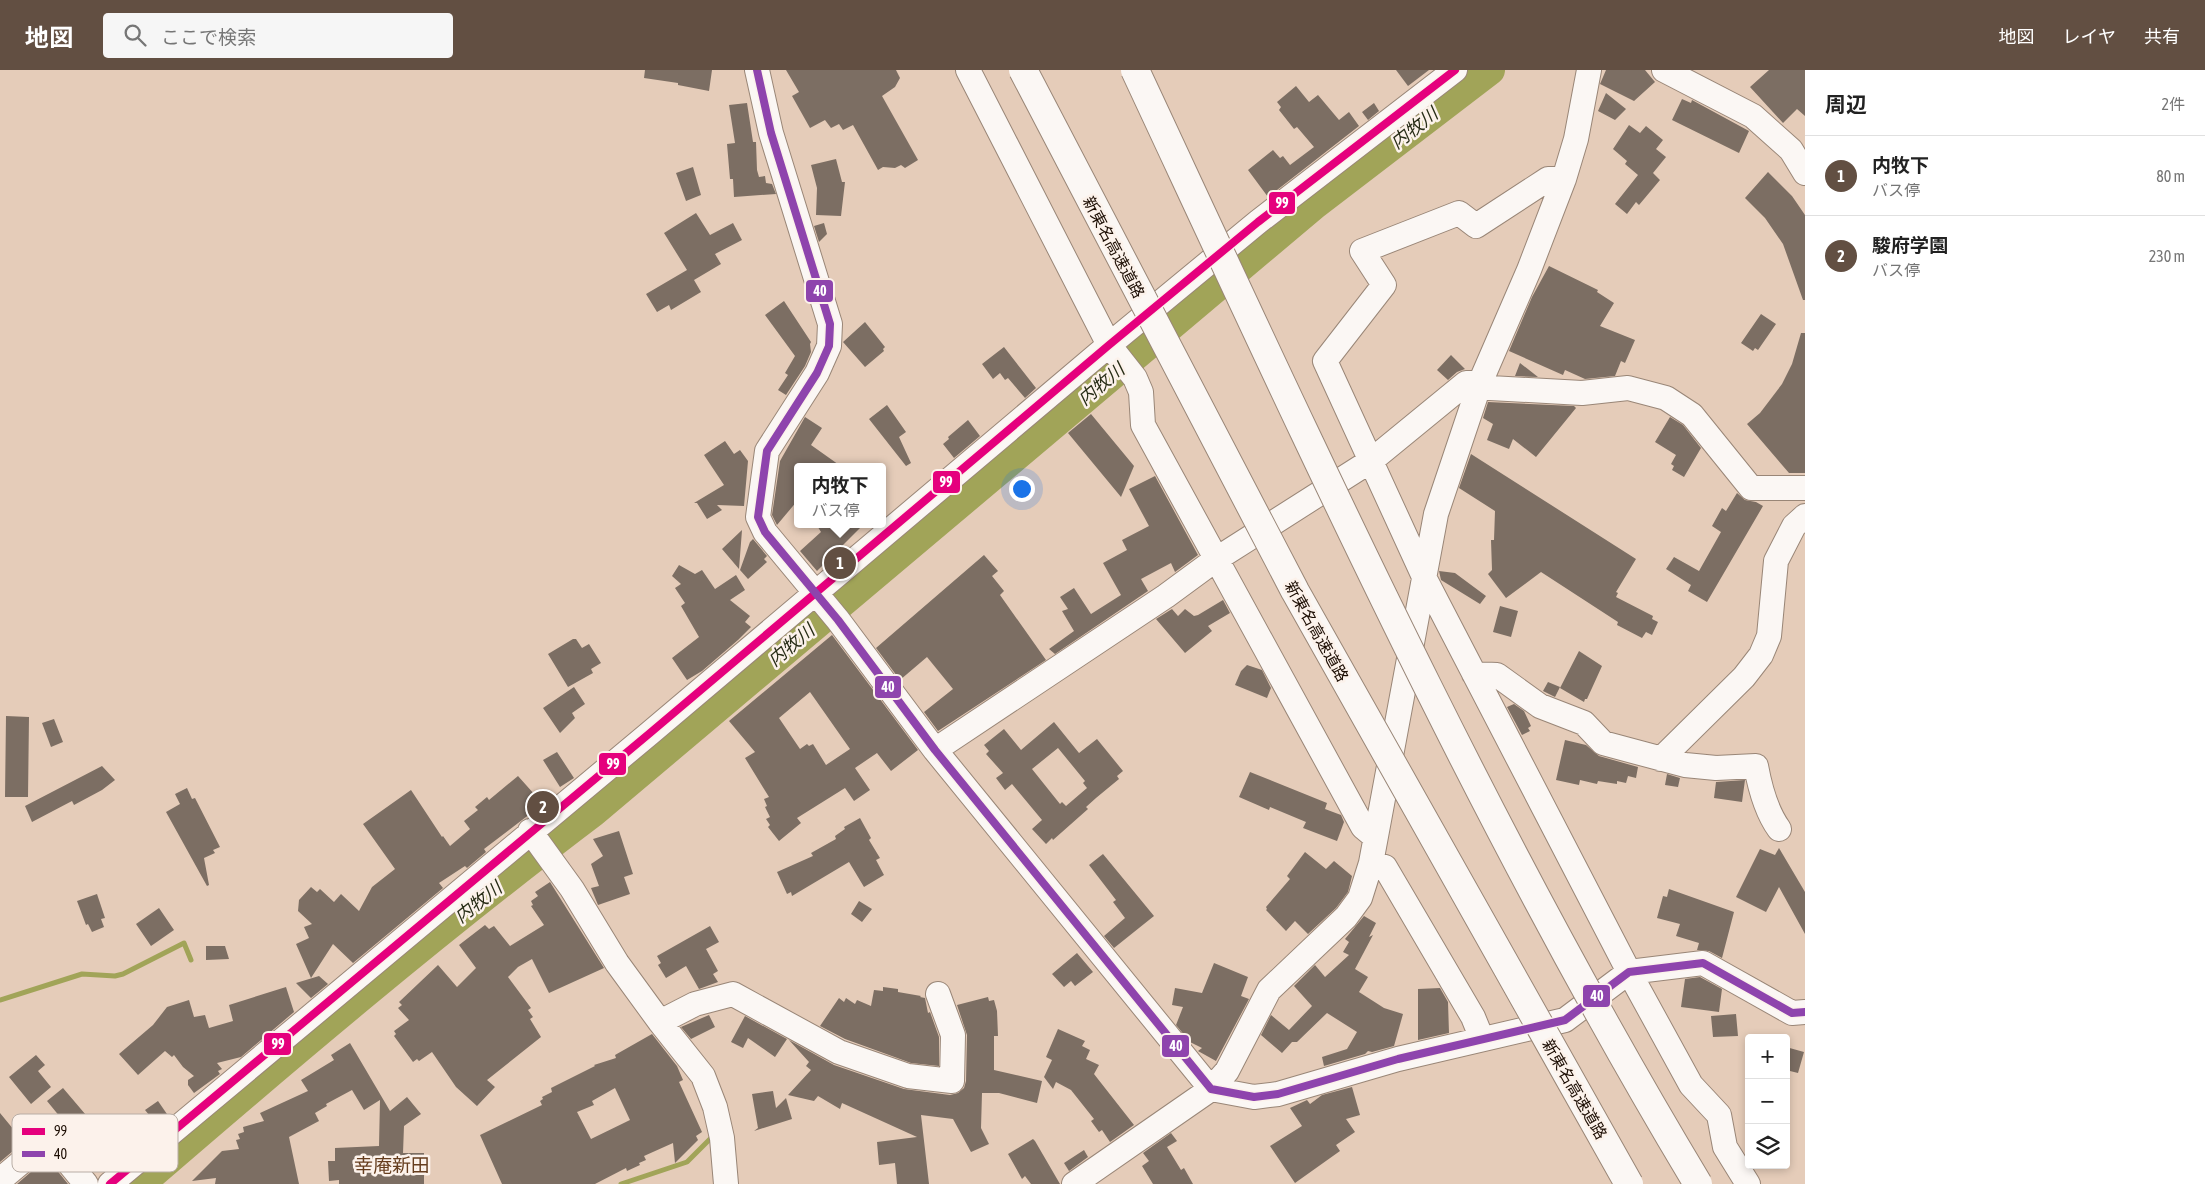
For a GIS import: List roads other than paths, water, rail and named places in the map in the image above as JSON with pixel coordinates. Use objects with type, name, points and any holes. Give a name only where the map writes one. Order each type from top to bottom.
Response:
[{"type":"highway","name":"新東名高速道路","points":[[1023,70],[1294,591],[1628,1184]]},
{"type":"highway","points":[[1135,70],[1340,510],[1449,732],[1563,946],[1698,1184]]},
{"type":"street","points":[[757,70],[771,133],[830,324],[829,346],[817,373],[766,451],[761,478],[758,517],[765,532],[838,620],[935,750],[1211,1089],[1254,1097],[1278,1094],[1398,1059],[1565,1020],[1629,972],[1703,963],[1792,1013],[1805,1012]]},
{"type":"street","points":[[968,70],[1111,349],[1135,378],[1141,392],[1143,425],[1215,560],[1363,827],[1375,837]]},
{"type":"street","points":[[178,1128],[534,836],[819,597],[1258,222],[1455,70]]},
{"type":"street","points":[[1074,1184],[1211,1089],[1227,1071],[1269,990],[1346,917],[1360,898],[1371,863],[1436,514],[1480,384],[1564,179],[1576,139],[1588,70]]},
{"type":"street","points":[[1664,70],[1753,116],[1791,150],[1805,173]]},
{"type":"street","points":[[1564,179],[1548,179],[1476,226],[1459,213],[1362,251],[1384,285],[1325,361],[1425,579],[1629,972],[1690,1085],[1719,1115],[1725,1147],[1748,1184]]},
{"type":"street","points":[[935,750],[1158,601],[1215,560],[1372,460],[1466,383],[1480,384],[1490,388],[1582,393],[1628,388],[1666,398],[1692,415],[1751,488],[1805,488]]},
{"type":"street","points":[[1661,759],[1744,677],[1761,655],[1769,636],[1776,561],[1794,526],[1805,516]]},
{"type":"street","points":[[1474,674],[1497,675],[1540,706],[1584,723],[1603,744],[1685,765],[1716,768],[1756,766],[1759,782],[1771,818],[1779,829]]},
{"type":"street","points":[[534,836],[554,861],[617,963],[660,1022],[703,1076],[715,1107],[722,1138],[726,1184]]},
{"type":"street","points":[[1371,863],[1385,867],[1473,1017],[1482,1039]]},
{"type":"street","points":[[660,1022],[695,1004],[733,994],[839,1052],[908,1076],[952,1081],[953,1035],[938,994]]},
{"type":"street","points":[[0,1180],[12,1170]]},
{"type":"street","points":[[76,1172],[86,1184]]},
{"type":"street","points":[[110,1184],[125,1172]]},
{"type":"waterway","name":"内牧川","points":[[178,1151],[364,994],[477,902],[593,812],[1315,204],[1490,70]]},
{"type":"waterway","points":[[0,1000],[82,974],[115,976],[123,974],[184,943],[191,960]]},
{"type":"waterway","points":[[621,1184],[687,1162],[712,1137]]},
{"type":"waterway","name":"内牧川","points":[[140,1184],[154,1172]]},
{"type":"place","name":"内牧下","points":[[840,563]]},
{"type":"place","name":"駿府学園","points":[[543,807]]},
{"type":"district","name":"幸庵新田","points":[[392,1165]]}]
